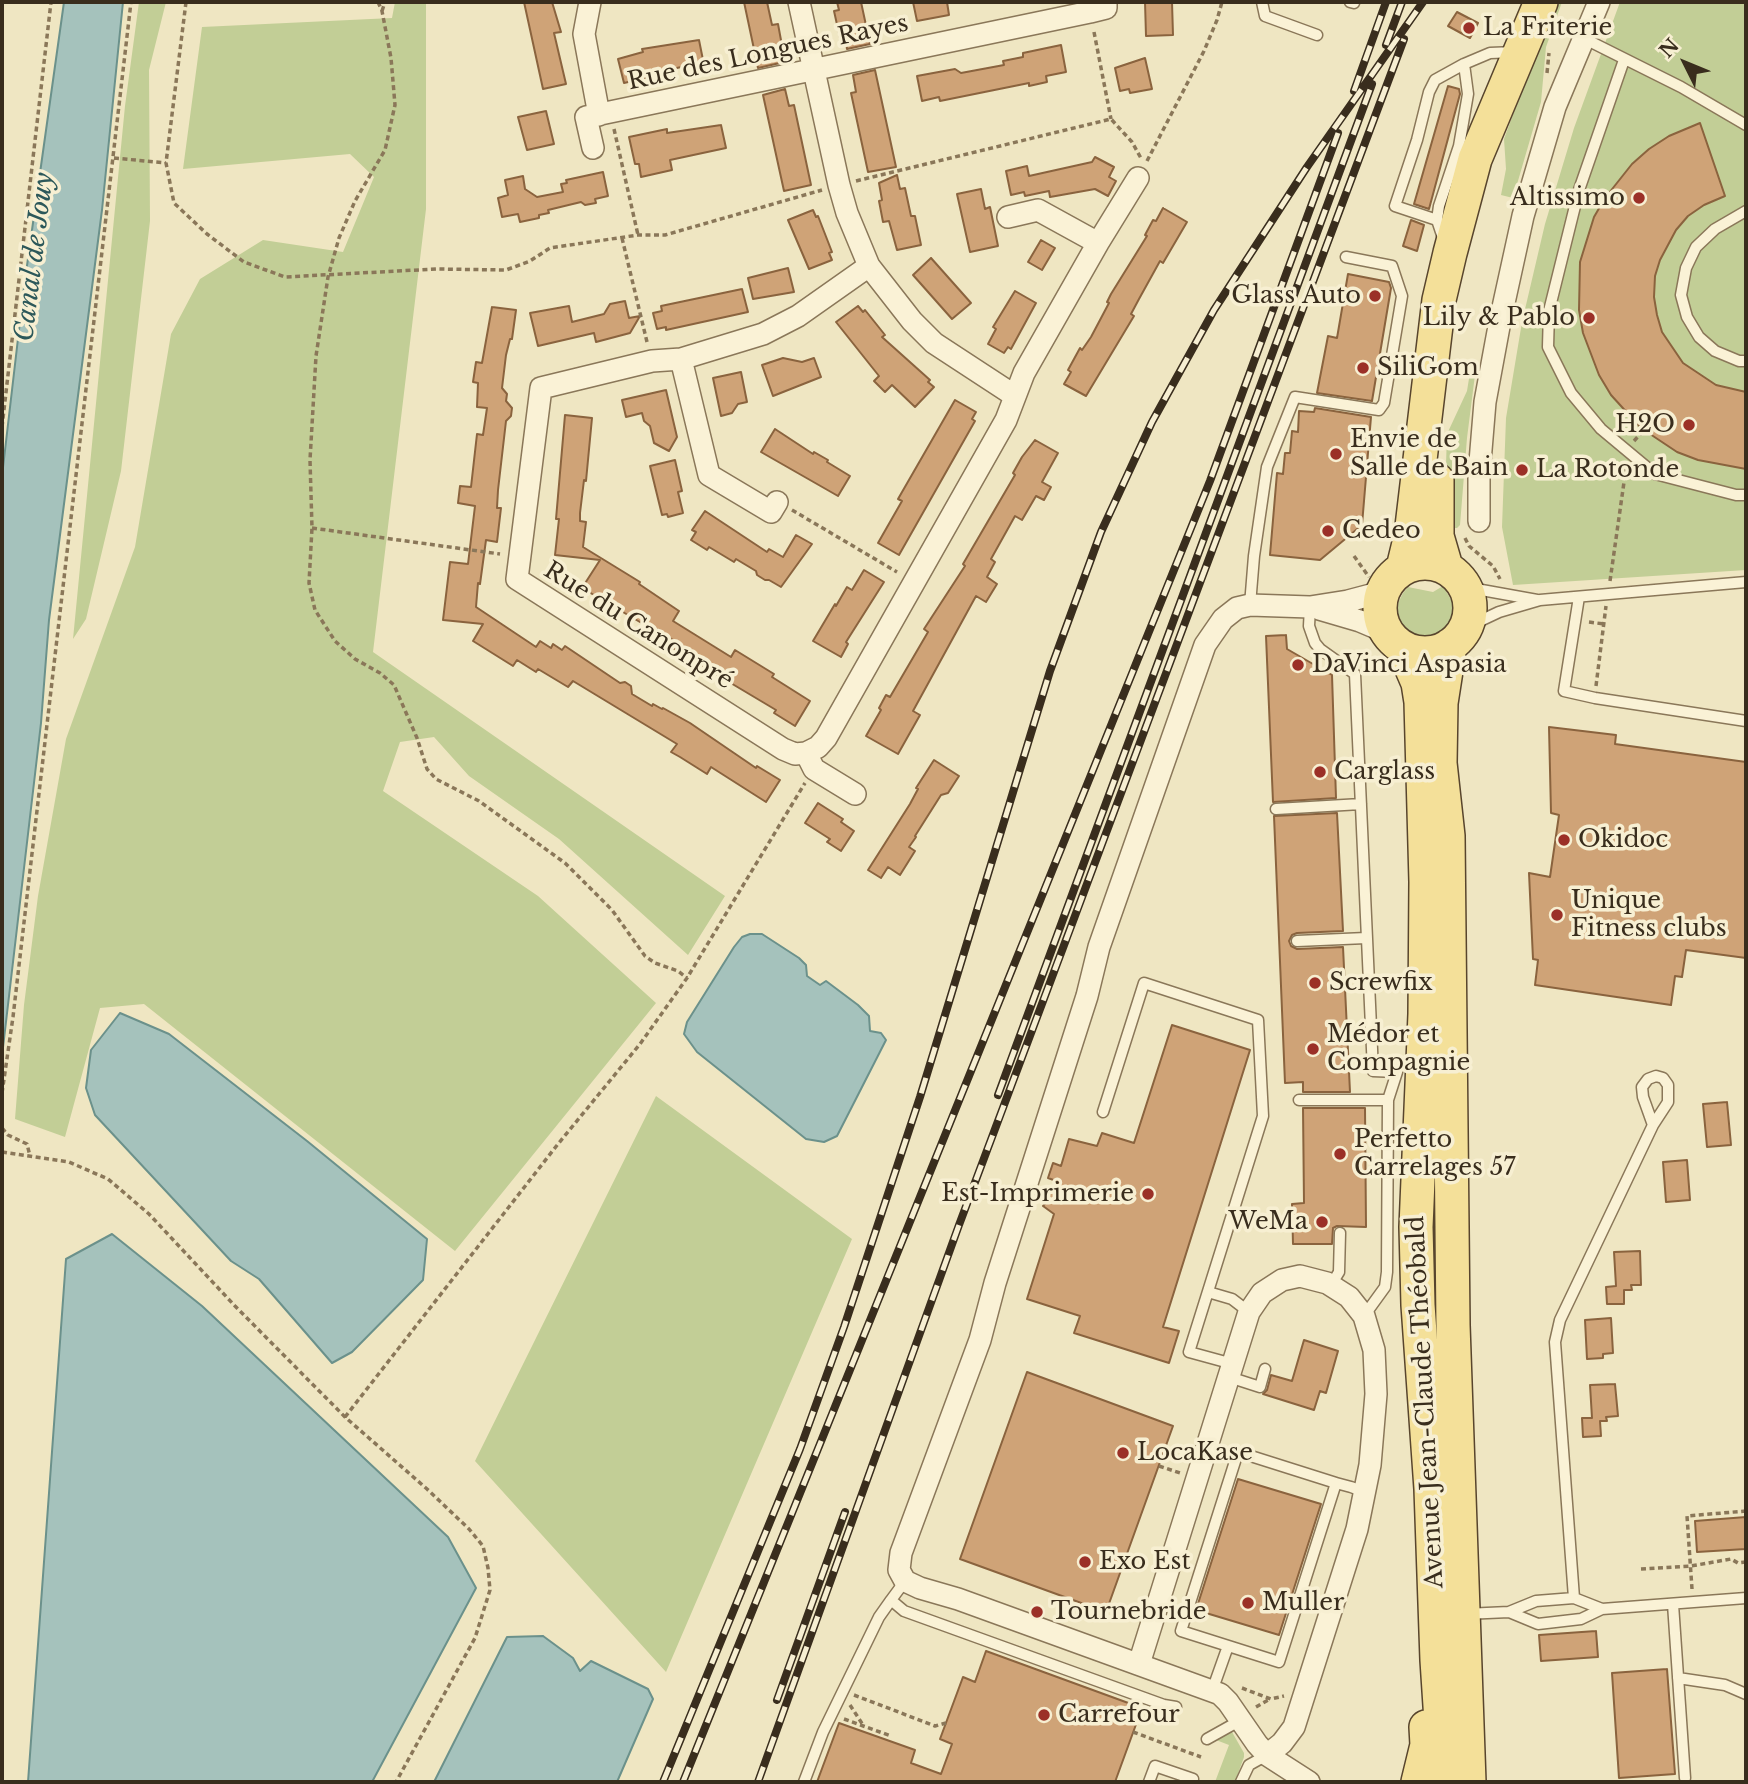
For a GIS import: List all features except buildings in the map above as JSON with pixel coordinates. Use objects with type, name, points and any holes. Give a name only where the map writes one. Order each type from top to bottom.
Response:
[{"type":"main road","points":[[1520,53],[1462,267],[1440,424],[1435,513],[1437,536],[1470,608],[1458,637],[1435,652],[1419,653],[1395,640],[1380,612],[1385,580],[1411,535],[1439,300],[1475,159],[1541,2]]},
{"type":"main road","points":[[1385,580],[1417,563],[1432,563],[1455,577]]},
{"type":"main road","name":"Avenue Jean-Claude Théobald","points":[[1458,637],[1441,703],[1440,763],[1448,836],[1453,1325],[1469,1782]]},
{"type":"main road","name":"Avenue Jean-Claude Théobald","points":[[1395,640],[1418,682],[1421,702],[1426,882],[1425,1014],[1416,1227],[1418,1305],[1431,1489],[1437,1660],[1446,1782]]},
{"type":"main road","points":[[1418,1305],[1414,1380],[1414,1477],[1427,1745],[1418,1782]]},
{"type":"street","name":"Rue des Longues Rayes","points":[[590,2],[584,34],[605,114]]},
{"type":"street","points":[[799,2],[839,185],[847,213],[869,266],[897,303],[934,343],[1015,396]]},
{"type":"street","points":[[1479,522],[1479,474],[1485,402],[1523,216],[1551,120],[1598,2]]},
{"type":"street","name":"Rue des Longues Rayes","points":[[593,148],[586,117],[814,71],[1098,7]]},
{"type":"street","points":[[810,761],[826,738],[1006,420],[1024,373],[1138,178]]},
{"type":"street","points":[[1008,217],[1038,210],[1098,243]]},
{"type":"street","name":"Rue du Canonpré","points":[[855,794],[810,761],[783,749],[517,579],[541,388],[652,361],[681,359],[763,334],[798,316],[869,266]]},
{"type":"street","points":[[681,359],[709,475],[771,512],[777,502]]},
{"type":"street","points":[[1309,1782],[1267,1755],[1223,1697],[1212,1691],[958,1599],[920,1588],[905,1581],[899,1570],[901,1553],[980,1340],[995,1283],[1087,996],[1099,947],[1205,645],[1223,619],[1237,608],[1250,605],[1310,607],[1348,601],[1385,580]]},
{"type":"street","points":[[1310,607],[1348,617],[1395,640]]},
{"type":"street","points":[[1139,1664],[1249,1312],[1262,1293],[1282,1280],[1300,1276],[1331,1285],[1349,1297],[1364,1316],[1374,1350],[1376,1394],[1365,1492],[1357,1530],[1294,1727],[1282,1743],[1267,1755]]},
{"type":"lane","points":[[1262,2],[1265,16],[1317,36]]},
{"type":"lane","points":[[1583,38],[1681,87],[1746,125]]},
{"type":"lane","points":[[1437,220],[1395,206],[1417,140],[1429,92],[1435,80],[1464,64],[1490,53],[1520,53]]},
{"type":"lane","points":[[1623,60],[1579,190],[1549,311],[1548,347],[1571,393],[1601,429],[1655,474],[1736,495],[1746,495]]},
{"type":"lane","points":[[1450,253],[1437,220],[1459,146],[1468,94],[1464,64]]},
{"type":"lane","points":[[1746,211],[1715,229],[1696,247],[1686,268],[1681,295],[1687,317],[1699,337],[1715,351],[1739,361],[1746,361]]},
{"type":"lane","points":[[1250,605],[1267,467],[1296,397],[1379,410],[1384,403],[1402,296],[1392,265],[1346,257]]},
{"type":"lane","points":[[1455,577],[1539,600]]},
{"type":"lane","points":[[1458,637],[1499,612],[1539,600],[1746,582]]},
{"type":"lane","points":[[1579,597],[1564,691],[1746,721]]},
{"type":"lane","points":[[1310,607],[1309,625],[1315,643],[1355,674],[1373,1071],[1396,1072],[1388,1100],[1387,1272],[1385,1287],[1364,1316]]},
{"type":"lane","points":[[1276,809],[1361,804]]},
{"type":"lane","points":[[1297,941],[1366,938]]},
{"type":"lane","points":[[1103,1112],[1144,983],[1258,1020],[1263,1116],[1189,1352],[1260,1387],[1265,1369]]},
{"type":"lane","points":[[1299,1100],[1388,1100]]},
{"type":"lane","points":[[1574,1598],[1555,1342],[1560,1320],[1653,1125]]},
{"type":"lane","points":[[1331,1285],[1339,1272],[1340,1233]]},
{"type":"lane","points":[[1208,1292],[1232,1299],[1249,1312]]},
{"type":"lane","points":[[1336,1483],[1279,1662],[1181,1631],[1238,1452],[1365,1492]]},
{"type":"lane","points":[[804,1782],[823,1732],[879,1617],[905,1581]]},
{"type":"lane","points":[[1462,1614],[1509,1612],[1536,1601],[1574,1598],[1602,1609]]},
{"type":"lane","points":[[1509,1612],[1538,1624],[1581,1619],[1602,1609],[1746,1598]]},
{"type":"lane","points":[[891,1600],[904,1611],[1164,1705],[1176,1707]]},
{"type":"lane","points":[[1672,1604],[1685,1778]]},
{"type":"lane","points":[[1212,1691],[1228,1646]]},
{"type":"lane","points":[[1678,1678],[1725,1685],[1746,1694]]},
{"type":"lane","points":[[1207,1739],[1241,1720]]},
{"type":"lane","points":[[1241,1782],[1249,1765],[1267,1755]]},
{"type":"lane","points":[[1149,1782],[1154,1766],[1193,1779]]},
{"type":"path","points":[[2,427],[51,2]]},
{"type":"path","points":[[2,1093],[131,2]]},
{"type":"path","points":[[186,2],[166,163],[174,203],[207,234],[244,262],[285,277],[328,277],[436,269],[506,270],[530,261],[550,248],[638,235],[665,235],[839,185],[1111,119]]},
{"type":"path","points":[[378,2],[391,58],[395,105],[385,150],[355,201],[339,238],[328,277],[316,356],[310,460],[312,528],[309,583],[315,610],[335,641],[355,659],[394,685],[427,769],[436,779],[479,801],[565,863],[612,910],[645,956],[687,978]]},
{"type":"path","points":[[382,11],[385,2]]},
{"type":"path","points":[[1098,7],[1111,119],[1132,142],[1145,164],[1204,51],[1222,2]]},
{"type":"path","points":[[605,114],[638,235]]},
{"type":"path","points":[[114,158],[166,163]]},
{"type":"path","points":[[622,239],[652,361]]},
{"type":"path","points":[[1595,698],[1628,452],[1644,430]]},
{"type":"path","points":[[777,502],[914,582]]},
{"type":"path","points":[[312,528],[520,556]]},
{"type":"path","points":[[1437,536],[1464,535],[1469,546],[1493,566],[1501,584]]},
{"type":"path","points":[[1354,556],[1385,580]]},
{"type":"path","points":[[345,1417],[558,1144],[640,1044],[687,978],[810,761]]},
{"type":"path","points":[[2,1128],[8,1135],[27,1144],[30,1156]]},
{"type":"path","points":[[2,1153],[69,1162],[108,1179],[149,1214],[345,1417],[469,1529],[483,1546],[490,1590],[475,1638],[396,1782]]},
{"type":"path","points":[[1693,1602],[1687,1516],[1746,1511]]},
{"type":"path","points":[[1641,1569],[1690,1566],[1731,1559],[1738,1563],[1746,1562]]},
{"type":"path","points":[[843,1691],[935,1726],[946,1723]]},
{"type":"path","points":[[839,1717],[891,1736]]},
{"type":"path","points":[[1133,1732],[1201,1757]]},
{"type":"green space","points":[[139,2],[166,2],[149,70],[150,221],[121,471],[86,619],[73,639],[125,106]]},
{"type":"green space","points":[[395,2],[426,2],[426,209],[373,652],[725,896],[688,955],[559,839],[469,776],[434,737],[400,742],[383,791],[538,896],[656,1003],[455,1251],[144,1004],[100,1008],[65,1137],[15,1119],[24,1005],[38,896],[66,739],[135,547],[171,334],[200,279],[263,240],[343,252],[374,177],[350,154],[183,169],[202,27],[392,18]]},
{"type":"green space","points":[[1554,2],[1562,2],[1546,47],[1541,102],[1513,198],[1501,195],[1506,169],[1504,139]]},
{"type":"green space","points":[[1620,2],[1746,2],[1746,570],[1513,585],[1502,527],[1506,418],[1522,322],[1545,224],[1574,128]]},
{"type":"green space","points":[[1471,366],[1476,367],[1460,525],[1457,528],[1448,528],[1444,527],[1447,434],[1467,391]]},
{"type":"green space","points":[[1443,586],[1454,605],[1448,628],[1429,638],[1417,637],[1407,631],[1399,622],[1397,612],[1403,593],[1408,587],[1433,592]]},
{"type":"green space","points":[[656,1096],[852,1239],[666,1672],[475,1461]]},
{"type":"green space","points":[[1232,1732],[1244,1757],[1235,1782],[1215,1782],[1229,1745],[1216,1740]]},
{"type":"water","name":"Canal de Jouy","points":[[64,2],[123,2],[102,210],[49,620],[41,723],[2,1056],[2,476],[24,287]]},
{"type":"water","points":[[762,934],[799,958],[806,965],[807,976],[820,985],[826,981],[858,1005],[869,1016],[870,1031],[881,1033],[886,1040],[837,1136],[824,1142],[806,1139],[697,1052],[684,1034],[687,1022],[734,947],[742,937]]},
{"type":"water","points":[[120,1013],[169,1034],[427,1239],[423,1280],[352,1352],[332,1363],[259,1279],[231,1261],[95,1115],[86,1088],[91,1050]]},
{"type":"water","points":[[112,1234],[202,1306],[448,1537],[476,1588],[372,1782],[28,1782],[66,1259]]},
{"type":"water","points":[[543,1636],[573,1658],[580,1671],[591,1661],[648,1689],[653,1699],[617,1782],[434,1782],[507,1637]]},
{"type":"railway","points":[[1354,91],[1386,2]]},
{"type":"railway","points":[[1386,45],[1402,2]]},
{"type":"railway","points":[[663,1782],[800,1449],[844,1327],[920,1097],[1050,671],[1101,532],[1152,422],[1214,310],[1307,167],[1423,2]]},
{"type":"railway","points":[[758,1782],[959,1225],[1404,39]]},
{"type":"railway","points":[[998,1095],[1372,84]]},
{"type":"railway","points":[[683,1782],[1210,481],[1338,133]]},
{"type":"railway","points":[[777,1700],[845,1512]]},
{"type":"place","name":"La Friterie","points":[[1469,28]]},
{"type":"place","name":"Altissimo","points":[[1639,198]]},
{"type":"place","name":"Glass Auto","points":[[1375,296]]},
{"type":"place","name":"Lily & Pablo","points":[[1589,318]]},
{"type":"place","name":"SiliGom","points":[[1363,368]]},
{"type":"place","name":"H2O","points":[[1689,425]]},
{"type":"place","name":"Envie de Salle de Bain","points":[[1336,454]]},
{"type":"place","name":"La Rotonde","points":[[1522,470]]},
{"type":"place","name":"Cedeo","points":[[1328,531]]},
{"type":"place","name":"DaVinci Aspasia","points":[[1298,665]]},
{"type":"place","name":"Carglass","points":[[1320,772]]},
{"type":"place","name":"Okidoc","points":[[1564,840]]},
{"type":"place","name":"Unique Fitness clubs","points":[[1557,915]]},
{"type":"place","name":"Screwfix","points":[[1315,983]]},
{"type":"place","name":"Médor et Compagnie","points":[[1313,1049]]},
{"type":"place","name":"Perfetto Carrelages 57","points":[[1340,1154]]},
{"type":"place","name":"Est-Imprimerie","points":[[1148,1194]]},
{"type":"place","name":"WeMa","points":[[1322,1222]]},
{"type":"place","name":"LocaKase","points":[[1123,1453]]},
{"type":"place","name":"Exo Est","points":[[1085,1562]]},
{"type":"place","name":"Muller","points":[[1248,1603]]},
{"type":"place","name":"Tournebride","points":[[1037,1612]]},
{"type":"place","name":"Carrefour","points":[[1044,1715]]}]
